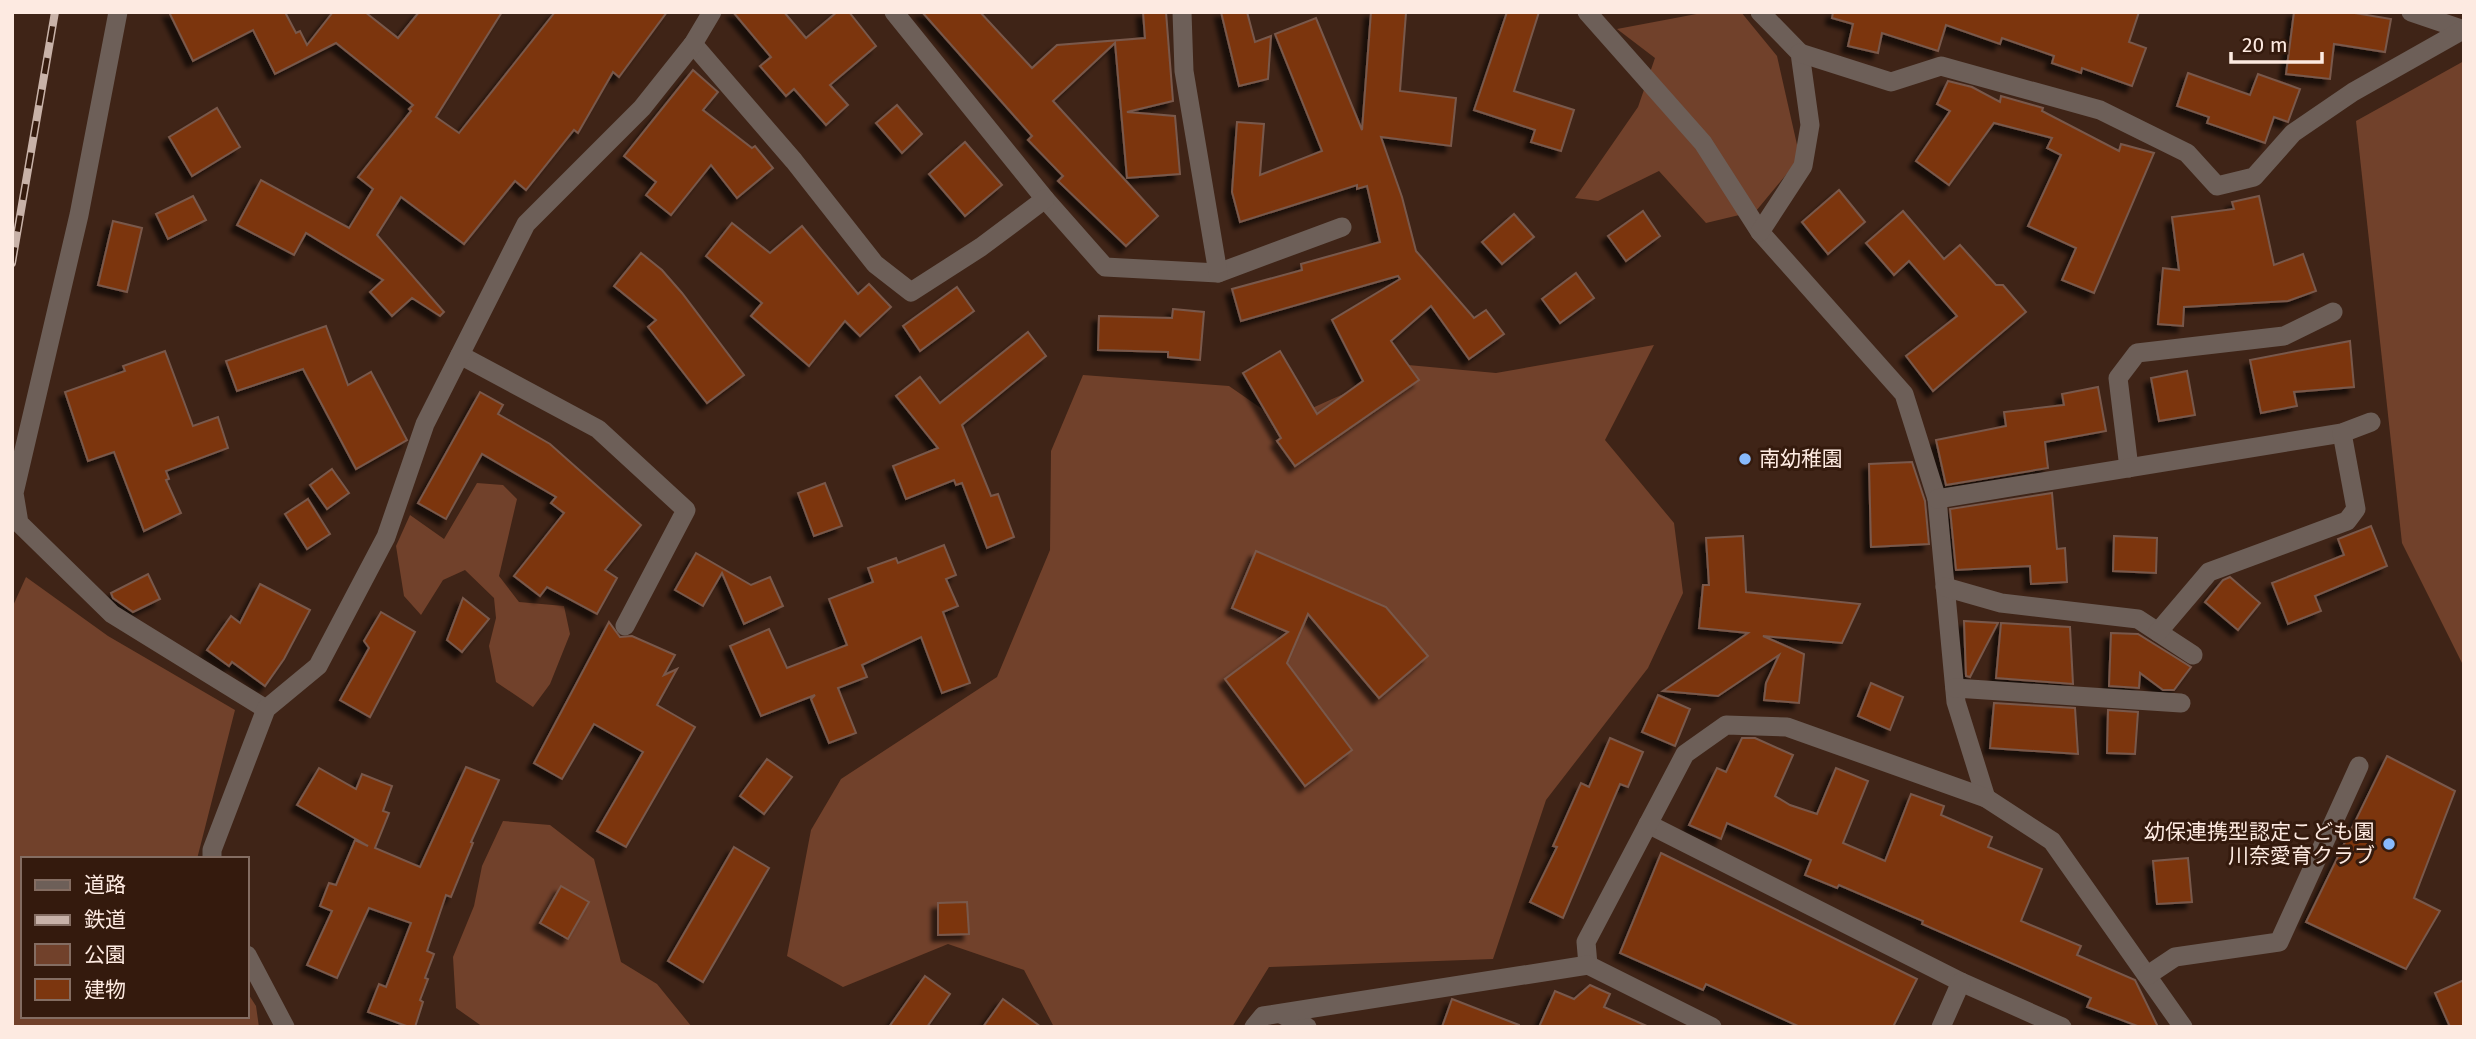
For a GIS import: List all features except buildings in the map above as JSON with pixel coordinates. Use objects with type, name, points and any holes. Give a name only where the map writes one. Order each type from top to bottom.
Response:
[{"type":"street","points":[[118,12],[79,215],[14,493],[19,523],[112,614],[266,709]]},
{"type":"street","points":[[212,857],[212,850],[266,709],[318,666],[386,537],[425,424],[526,224],[642,108],[693,44],[712,12]]},
{"type":"street","points":[[894,12],[1045,199],[1105,267],[1218,273],[1342,227]]},
{"type":"street","points":[[1182,12],[1184,71],[1218,273]]},
{"type":"street","points":[[1587,12],[1703,143],[1760,232],[1904,394],[1937,499],[1956,702],[1986,798]]},
{"type":"street","points":[[1760,12],[1800,53],[1891,82],[1941,66],[2100,110],[2187,153],[2217,186],[2254,177],[2293,133],[2353,92],[2462,31]]},
{"type":"street","points":[[2411,12],[2462,31]]},
{"type":"street","points":[[693,44],[794,162],[875,264],[911,292],[981,247],[1045,199]]},
{"type":"street","points":[[1760,232],[1803,166],[1810,125],[1800,53]]},
{"type":"street","points":[[2129,468],[2118,379],[2137,354],[2284,336],[2333,312]]},
{"type":"street","points":[[460,355],[598,429],[686,510],[625,626]]},
{"type":"street","points":[[1937,499],[2342,433],[2371,422]]},
{"type":"street","points":[[2158,632],[2209,572],[2347,521],[2356,509],[2342,433]]},
{"type":"street","points":[[1945,587],[2001,603],[2138,619],[2193,655]]},
{"type":"street","points":[[1955,688],[2181,703]]},
{"type":"street","points":[[1588,965],[1586,942],[1685,754],[1726,725],[1787,727],[1986,798],[2052,841],[2183,1027]]},
{"type":"street","points":[[2148,975],[2175,957],[2279,942],[2359,765]]},
{"type":"street","points":[[1648,824],[1961,982],[2062,1027]]},
{"type":"street","points":[[248,956],[285,1027]]},
{"type":"street","points":[[1254,1027],[1263,1016],[1588,965],[1712,1027]]},
{"type":"street","points":[[1941,1027],[1961,982]]},
{"type":"street","points":[[1281,1014],[1307,1027]]},
{"type":"green space","points":[[1707,12],[1741,12],[1777,56],[1800,158],[1756,211],[1706,223],[1659,171],[1598,201],[1575,198],[1638,107],[1655,58],[1617,29]]},
{"type":"green space","points":[[2464,61],[2464,667],[2402,543],[2356,121]]},
{"type":"green space","points":[[1654,345],[1605,440],[1674,523],[1683,593],[1648,668],[1546,800],[1493,959],[1269,967],[1232,1027],[1054,1027],[1024,970],[948,944],[843,987],[787,956],[811,830],[841,779],[997,677],[1050,550],[1051,451],[1083,375],[1229,386],[1281,422],[1408,365],[1496,373]]},
{"type":"green space","points":[[477,483],[503,485],[517,499],[499,576],[519,602],[564,606],[570,634],[550,684],[533,707],[496,682],[489,646],[496,618],[494,598],[465,570],[443,580],[421,615],[404,596],[396,546],[410,515],[444,539]]},
{"type":"green space","points":[[26,577],[108,636],[235,710],[198,857],[21,857],[21,1018],[248,1018],[248,994],[256,1006],[259,1027],[12,1027],[12,608]]},
{"type":"green space","points":[[503,821],[550,825],[594,859],[621,962],[657,984],[692,1027],[483,1027],[456,1008],[453,957],[474,906],[482,866]]},
{"type":"railway","points":[[12,263],[55,12]]},
{"type":"place","name":"南幼稚園","points":[[1745,459]]},
{"type":"place","name":"幼保連携型認定こども園 川奈愛育クラブ","points":[[2389,844]]}]
